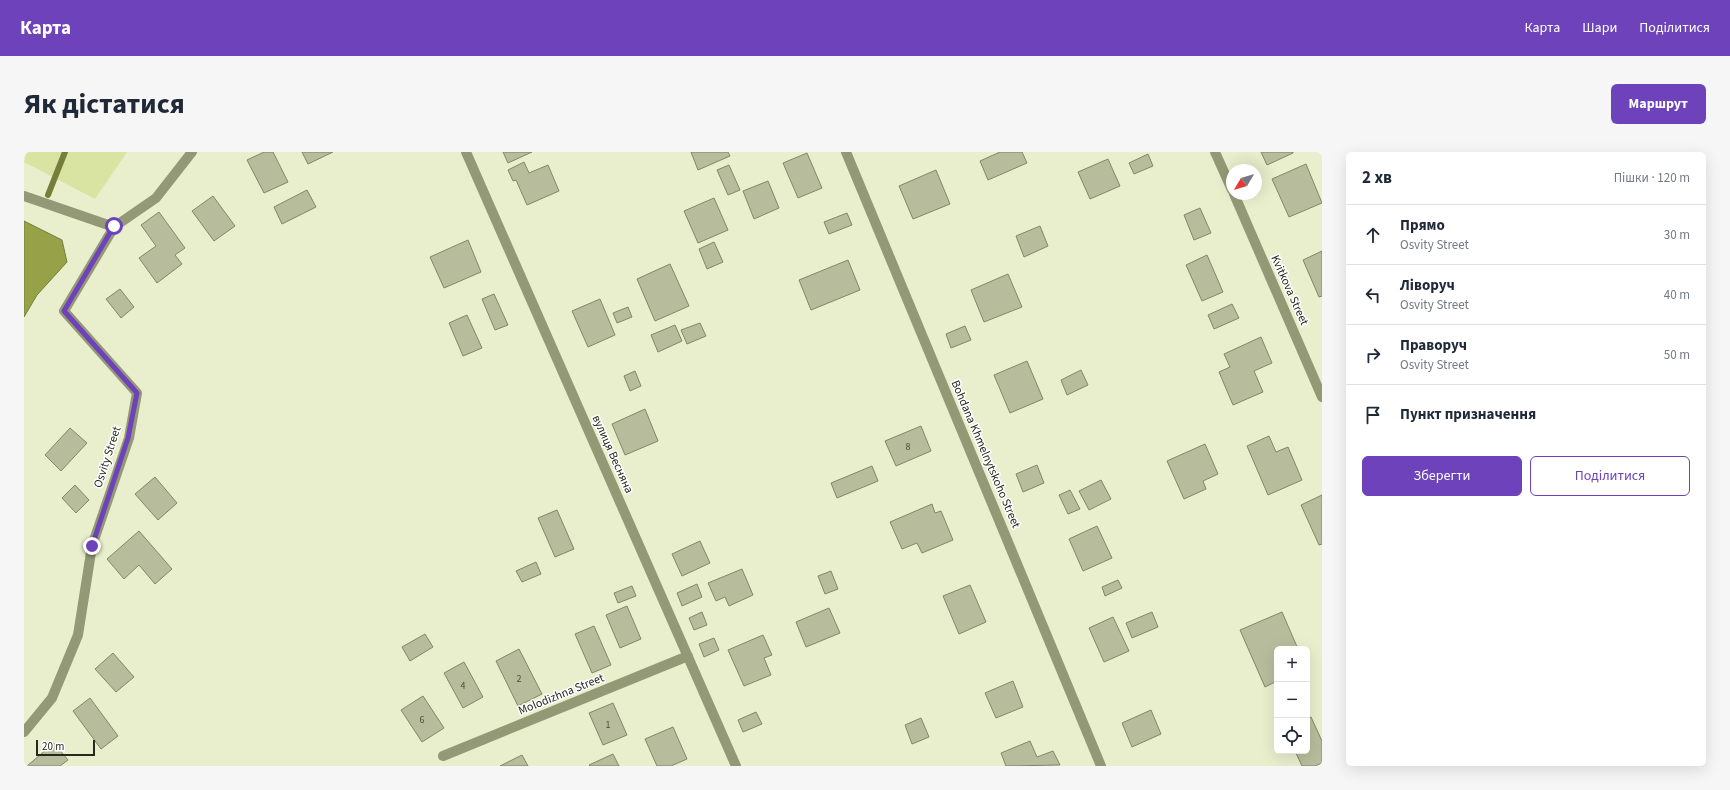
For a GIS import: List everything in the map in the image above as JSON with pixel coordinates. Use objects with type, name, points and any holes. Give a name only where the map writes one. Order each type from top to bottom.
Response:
[{"type":"street","name":"Osvity Street","points":[[24,732],[52,698],[78,635],[92,546],[128,438],[137,393],[64,311],[114,226],[156,198],[192,152]]},
{"type":"street","name":"вулиця Весняна","points":[[466,152],[736,766]]},
{"type":"street","name":"Bohdana Khmelnytskoho Street","points":[[846,152],[1101,766]]},
{"type":"street","points":[[1215,152],[1226,177]]},
{"type":"street","points":[[24,196],[114,226]]},
{"type":"street","name":"Kvitkova Street","points":[[1237,200],[1322,397]]},
{"type":"street","name":"Molodizhna Street","points":[[443,756],[688,656]]},
{"type":"shaded area","points":[[27,152],[127,152],[95,199],[24,162]]},
{"type":"shaded area","points":[[24,221],[62,240],[67,262],[37,295],[24,317]]},
{"type":"building","points":[[264,152],[273,152],[288,182],[264,193],[247,160]]},
{"type":"building","points":[[302,152],[333,152],[308,164]]},
{"type":"building","points":[[503,152],[532,152],[508,163]]},
{"type":"building","points":[[691,152],[728,152],[730,156],[698,170]]},
{"type":"building","points":[[1000,152],[1022,152],[1027,163],[988,180],[980,161]]},
{"type":"building","points":[[1261,152],[1293,152],[1293,153],[1267,165]]},
{"type":"building","points":[[807,153],[822,188],[798,198],[783,163]]},
{"type":"building","points":[[1148,154],[1153,166],[1134,174],[1129,163]]},
{"type":"building","points":[[1108,159],[1120,186],[1090,199],[1078,172]]},
{"type":"building","points":[[524,162],[529,173],[548,165],[559,191],[527,205],[516,180],[513,181],[508,170]]},
{"type":"building","points":[[1306,164],[1322,203],[1289,217],[1272,179]]},
{"type":"building","points":[[729,165],[740,190],[728,195],[717,170]]},
{"type":"building","points":[[936,170],[950,204],[913,219],[899,186]]},
{"type":"building","points":[[768,181],[779,208],[754,219],[743,191]]},
{"type":"building","points":[[307,190],[316,207],[282,224],[274,207]]},
{"type":"building","points":[[213,196],[235,226],[214,241],[192,211]]},
{"type":"building","points":[[714,198],[728,230],[698,243],[684,211]]},
{"type":"building","points":[[1200,208],[1211,233],[1194,240],[1184,215]]},
{"type":"building","points":[[159,212],[185,248],[175,255],[182,264],[157,283],[139,258],[156,246],[141,225]]},
{"type":"building","points":[[847,213],[852,225],[829,234],[824,222]]},
{"type":"building","points":[[1040,226],[1048,246],[1024,257],[1016,236]]},
{"type":"building","points":[[468,240],[481,272],[444,288],[430,257]]},
{"type":"building","points":[[714,242],[723,262],[707,269],[699,249]]},
{"type":"building","points":[[1322,251],[1322,296],[1319,297],[1303,260]]},
{"type":"building","points":[[1207,255],[1223,292],[1202,301],[1186,265]]},
{"type":"building","points":[[848,260],[860,290],[811,310],[799,280]]},
{"type":"building","points":[[670,264],[689,306],[655,321],[637,279]]},
{"type":"building","points":[[1008,274],[1022,307],[984,322],[971,290]]},
{"type":"building","points":[[120,289],[134,307],[121,318],[106,299]]},
{"type":"building","points":[[494,294],[508,325],[495,330],[482,299]]},
{"type":"building","points":[[600,299],[615,335],[588,347],[572,311]]},
{"type":"building","points":[[1232,304],[1239,318],[1214,329],[1208,315]]},
{"type":"building","points":[[628,307],[632,317],[617,323],[613,313]]},
{"type":"building","points":[[467,315],[482,348],[463,356],[449,323]]},
{"type":"building","points":[[700,323],[706,336],[687,344],[681,330]]},
{"type":"building","points":[[675,325],[682,341],[658,352],[651,335]]},
{"type":"building","points":[[965,326],[971,340],[951,348],[946,334]]},
{"type":"building","points":[[1261,337],[1272,363],[1254,371],[1263,392],[1233,405],[1219,372],[1230,367],[1224,354]]},
{"type":"building","points":[[1027,361],[1043,399],[1010,413],[994,375]]},
{"type":"building","points":[[1081,370],[1088,385],[1067,395],[1061,380]]},
{"type":"building","points":[[635,371],[641,386],[630,391],[624,376]]},
{"type":"building","points":[[645,409],[658,441],[625,455],[612,424]]},
{"type":"building","points":[[921,426],[931,451],[896,466],[885,441]]},
{"type":"building","points":[[70,428],[87,443],[61,471],[45,455]]},
{"type":"building","points":[[1269,436],[1276,452],[1288,447],[1302,480],[1268,495],[1247,446]]},
{"type":"building","points":[[1205,444],[1218,474],[1203,481],[1206,489],[1184,499],[1167,461]]},
{"type":"building","points":[[1037,465],[1044,483],[1023,492],[1016,474]]},
{"type":"building","points":[[872,466],[878,481],[837,498],[831,483]]},
{"type":"building","points":[[155,477],[177,503],[158,520],[135,494]]},
{"type":"building","points":[[1101,480],[1111,499],[1089,510],[1079,491]]},
{"type":"building","points":[[75,485],[89,500],[76,513],[62,498]]},
{"type":"building","points":[[1070,490],[1080,509],[1068,514],[1059,495]]},
{"type":"building","points":[[1322,495],[1322,544],[1319,545],[1301,505]]},
{"type":"building","points":[[932,504],[935,513],[941,511],[953,540],[922,553],[917,543],[902,549],[890,522]]},
{"type":"building","points":[[557,510],[574,549],[555,557],[538,518]]},
{"type":"building","points":[[1097,526],[1112,558],[1083,571],[1069,539]]},
{"type":"building","points":[[139,531],[172,569],[155,584],[139,565],[124,579],[107,559]]},
{"type":"building","points":[[700,541],[710,563],[682,576],[672,554]]},
{"type":"building","points":[[536,562],[541,574],[522,582],[516,571]]},
{"type":"building","points":[[742,569],[753,595],[729,606],[725,597],[716,601],[708,583]]},
{"type":"building","points":[[831,571],[838,589],[825,594],[818,576]]},
{"type":"building","points":[[1118,580],[1122,588],[1105,596],[1102,587]]},
{"type":"building","points":[[697,584],[702,597],[682,606],[677,593]]},
{"type":"building","points":[[970,585],[986,622],[959,634],[943,596]]},
{"type":"building","points":[[632,586],[636,596],[618,603],[614,593]]},
{"type":"building","points":[[627,606],[641,639],[620,648],[606,615]]},
{"type":"building","points":[[829,608],[840,633],[806,647],[796,622]]},
{"type":"building","points":[[702,612],[707,625],[694,630],[689,618]]},
{"type":"building","points":[[1152,612],[1158,627],[1132,638],[1126,623]]},
{"type":"building","points":[[1282,612],[1297,646],[1274,646],[1274,682],[1265,687],[1240,630]]},
{"type":"building","points":[[1113,617],[1129,651],[1104,662],[1089,628]]},
{"type":"building","points":[[594,626],[611,665],[592,673],[575,634]]},
{"type":"building","points":[[425,634],[433,647],[410,661],[402,647]]},
{"type":"building","points":[[763,635],[772,655],[764,658],[771,675],[744,686],[728,650]]},
{"type":"building","points":[[714,638],[719,650],[704,657],[699,644]]},
{"type":"building","points":[[519,649],[542,694],[518,706],[496,661]]},
{"type":"building","points":[[113,653],[134,677],[116,692],[95,669]]},
{"type":"building","points":[[464,662],[483,697],[463,708],[444,673]]},
{"type":"building","points":[[1013,681],[1023,707],[996,718],[985,693]]},
{"type":"building","points":[[423,696],[444,728],[422,742],[401,710]]},
{"type":"building","points":[[90,698],[118,736],[101,749],[73,711]]},
{"type":"building","points":[[613,703],[627,735],[603,745],[589,713]]},
{"type":"building","points":[[1151,710],[1161,734],[1132,747],[1122,723]]},
{"type":"building","points":[[756,712],[762,724],[743,732],[738,720]]},
{"type":"building","points":[[921,718],[929,737],[912,744],[905,725]]},
{"type":"building","points":[[1310,718],[1322,741],[1322,763],[1315,766],[1302,766],[1296,754],[1310,754]]},
{"type":"building","points":[[673,727],[687,759],[671,766],[657,766],[645,739]]},
{"type":"building","points":[[1030,741],[1037,757],[1053,751],[1060,765],[1006,766],[1001,753]]},
{"type":"building","points":[[54,743],[68,760],[60,766],[27,766]]},
{"type":"building","points":[[613,754],[619,766],[589,765]]},
{"type":"building","points":[[522,755],[528,766],[500,766]]},
{"type":"waterway","points":[[48,195],[65,152]]},
{"type":"route","points":[[92,546],[128,438],[137,393],[64,311],[114,226]]}]
